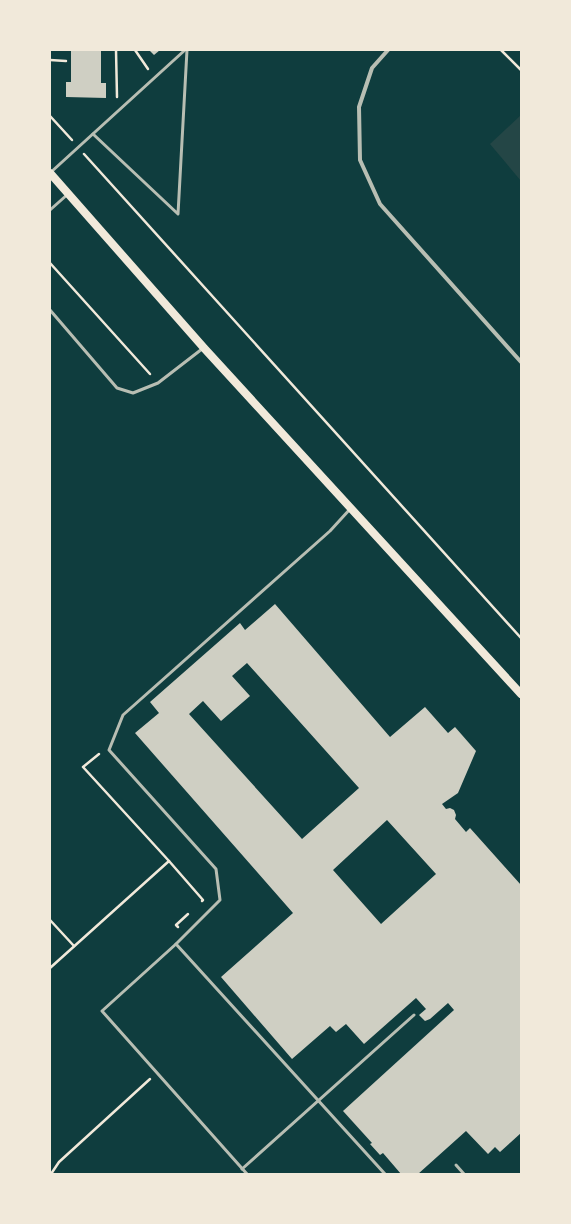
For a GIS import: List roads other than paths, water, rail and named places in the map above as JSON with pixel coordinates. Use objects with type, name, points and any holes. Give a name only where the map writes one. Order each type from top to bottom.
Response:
[{"type":"main road","points":[[50,173],[204,348],[521,694]]},
{"type":"street","points":[[388,50],[372,68],[360,107],[360,160],[380,204],[521,362]]},
{"type":"lane","points":[[50,173],[186,50]]},
{"type":"lane","points":[[93,134],[178,214],[186,50]]},
{"type":"lane","points":[[50,210],[68,194]]},
{"type":"lane","points":[[50,310],[117,388],[133,393],[158,383],[204,348]]},
{"type":"lane","points":[[247,1174],[102,1010],[186,935],[220,900],[216,869],[109,750],[123,715],[330,530],[351,508]]},
{"type":"lane","points":[[176,944],[385,1174]]},
{"type":"lane","points":[[242,1169],[414,1014]]},
{"type":"lane","points":[[456,1165],[464,1174]]}]
